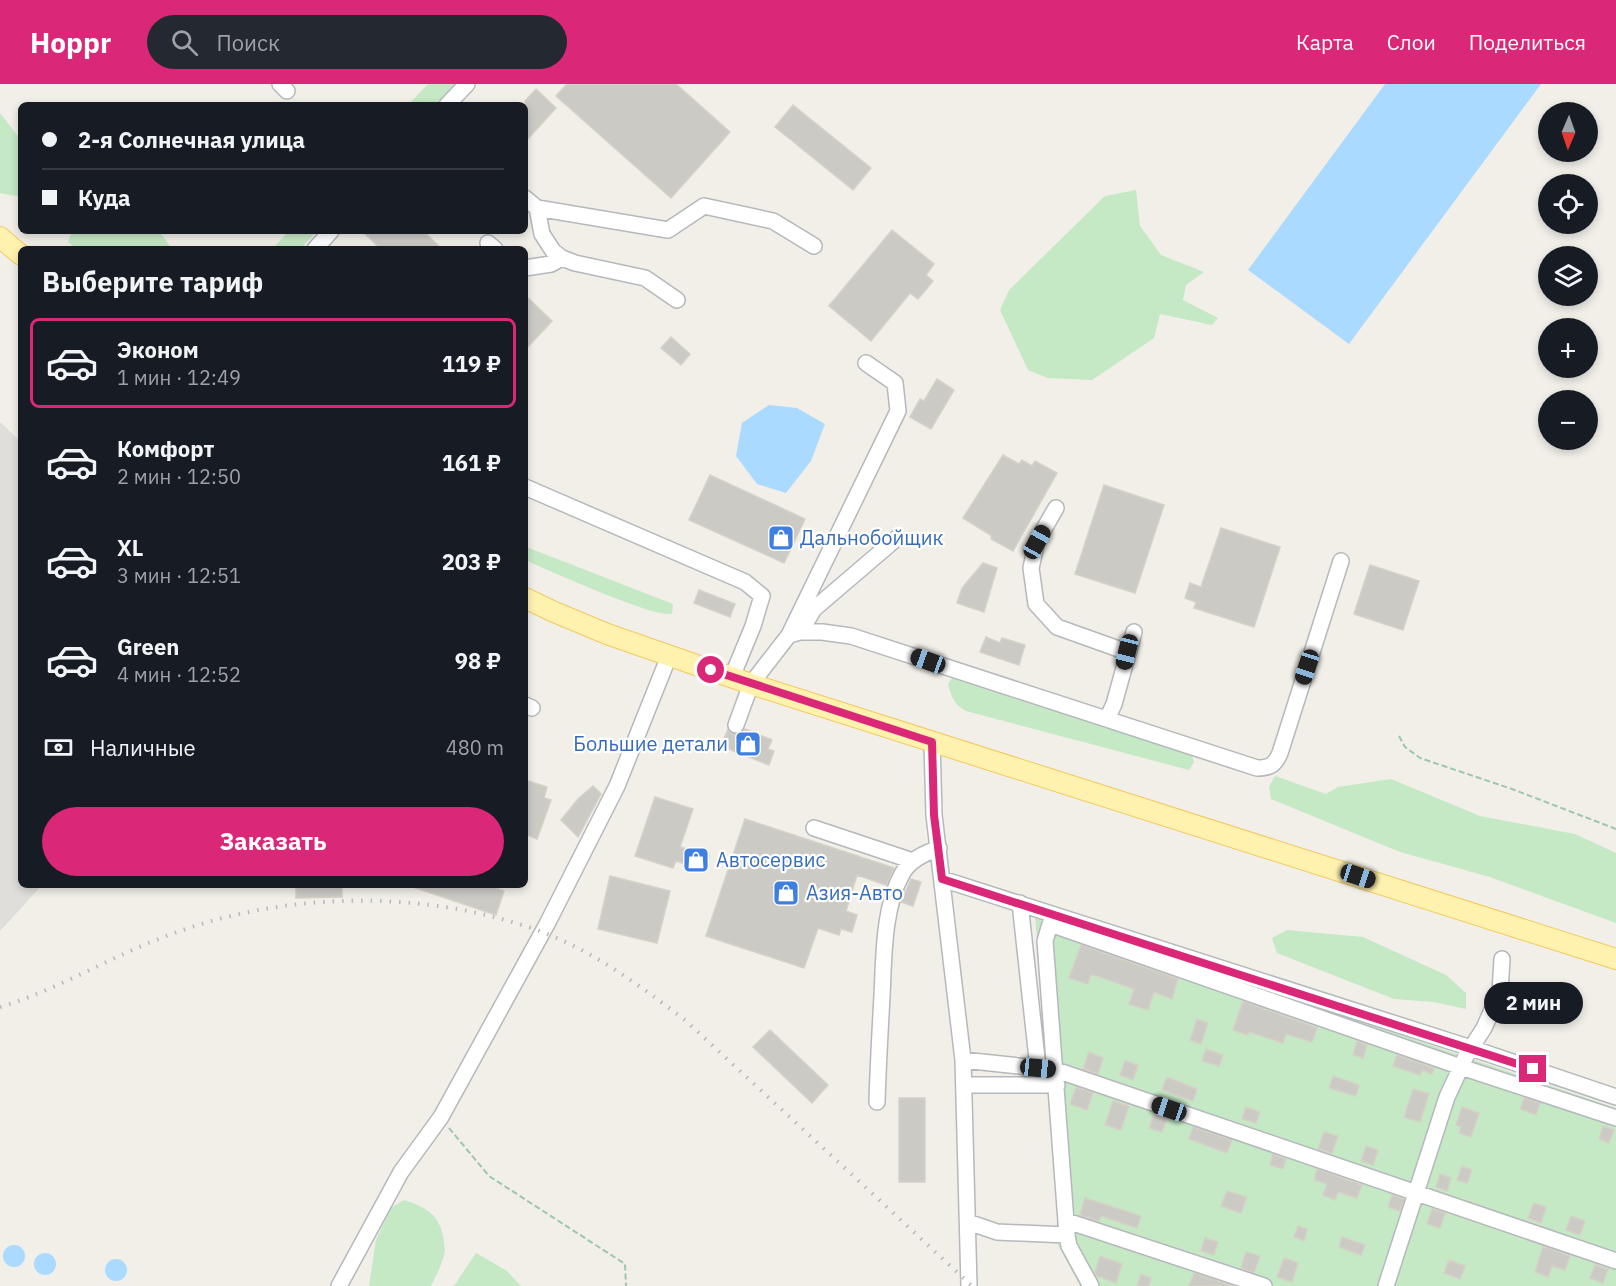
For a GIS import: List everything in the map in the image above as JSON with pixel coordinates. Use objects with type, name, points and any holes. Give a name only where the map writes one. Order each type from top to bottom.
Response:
[{"type":"main road","points":[[0,237],[18,252]]},
{"type":"main road","points":[[528,605],[751,684],[1616,959]]},
{"type":"street","points":[[450,102],[467,84]]},
{"type":"street","points":[[528,200],[537,208],[668,230],[704,206],[773,221],[814,246]]},
{"type":"street","points":[[537,208],[542,234],[553,251],[562,258],[575,264],[645,278],[677,300]]},
{"type":"street","points":[[318,246],[328,234]]},
{"type":"street","points":[[528,268],[551,264],[562,258]]},
{"type":"street","points":[[794,634],[898,411],[895,383],[866,363]]},
{"type":"street","points":[[528,488],[745,582],[762,596],[753,626],[732,677]]},
{"type":"street","points":[[1056,508],[1037,542],[1031,568],[1036,604],[1057,627],[1127,652]]},
{"type":"street","points":[[736,725],[751,684],[814,609],[897,538]]},
{"type":"street","points":[[794,634],[822,632],[851,636],[1257,768],[1268,768],[1276,763],[1341,561]]},
{"type":"street","points":[[1107,719],[1114,704],[1134,632]]},
{"type":"street","points":[[339,1286],[401,1172],[441,1117],[595,831],[617,786],[669,656]]},
{"type":"street","points":[[932,742],[934,815],[963,1060],[969,1286]]},
{"type":"street","points":[[814,828],[913,861]]},
{"type":"street","points":[[877,1102],[885,936],[891,904],[902,873],[913,861],[939,848]]},
{"type":"street","points":[[942,879],[1616,1096]]},
{"type":"street","points":[[1020,903],[1038,1068]]},
{"type":"street","points":[[1091,1286],[1069,1246],[1045,941],[1050,924],[1461,1067],[1616,1118]]},
{"type":"street","points":[[1386,1286],[1448,1096],[1500,992],[1502,959]]},
{"type":"street","points":[[963,1060],[1038,1068],[1057,1078],[1417,1193],[1616,1261]]},
{"type":"street","points":[[964,1085],[1057,1078]]},
{"type":"street","points":[[968,1222],[997,1232],[1067,1228],[1264,1286]]},
{"type":"path","points":[[1399,736],[1405,747],[1420,758],[1512,789],[1616,829]]},
{"type":"path","points":[[441,1117],[489,1176],[625,1264],[626,1286]]},
{"type":"shaded area","points":[[0,422],[18,439],[18,888],[39,888],[0,931]]},
{"type":"green space","points":[[428,84],[456,84],[439,102],[411,102]]},
{"type":"green space","points":[[0,113],[18,136],[18,196],[0,193]]},
{"type":"green space","points":[[1136,190],[1140,226],[1161,255],[1204,272],[1186,285],[1183,300],[1218,318],[1212,325],[1160,314],[1154,338],[1092,380],[1048,378],[1028,370],[1000,310],[1009,290],[1105,196]]},
{"type":"green space","points":[[71,234],[161,234],[170,246],[73,246],[68,242]]},
{"type":"green space","points":[[286,234],[314,234],[303,246],[275,246]]},
{"type":"green space","points":[[528,548],[673,604],[672,614],[655,612],[589,588],[528,561]]},
{"type":"green space","points":[[954,674],[985,682],[1010,696],[1044,708],[1048,705],[1190,750],[1194,762],[1189,770],[966,711],[956,703],[949,690],[948,685]]},
{"type":"green space","points":[[1275,776],[1326,794],[1338,787],[1391,779],[1480,816],[1575,834],[1616,853],[1616,923],[1490,877],[1400,852],[1271,799],[1269,787]]},
{"type":"green space","points":[[1035,916],[1053,917],[1616,1108],[1616,1286],[1080,1286],[1057,1243],[1055,1232],[1060,1209]]},
{"type":"green space","points":[[1287,930],[1363,937],[1446,975],[1466,993],[1466,1009],[1433,1002],[1394,999],[1277,953],[1272,938]]},
{"type":"green space","points":[[404,1200],[420,1206],[436,1219],[442,1232],[445,1250],[440,1267],[431,1286],[369,1286],[376,1240],[391,1208]]},
{"type":"green space","points":[[476,1253],[507,1271],[521,1286],[454,1286]]},
{"type":"water","points":[[1385,84],[1541,84],[1349,344],[1248,270]]},
{"type":"water","points":[[769,405],[797,408],[825,424],[811,461],[786,493],[757,484],[736,456],[742,423]]},
{"type":"water","points":[[14,1245],[22,1248],[25,1256],[22,1264],[14,1267],[6,1264],[3,1256],[6,1248]]},
{"type":"water","points":[[45,1253],[53,1256],[56,1264],[53,1272],[45,1275],[37,1272],[34,1264],[37,1256]]},
{"type":"water","points":[[116,1259],[124,1262],[127,1270],[124,1278],[116,1281],[108,1278],[105,1270],[108,1262]]},
{"type":"building","points":[[567,84],[676,84],[730,132],[671,198],[556,96]]},
{"type":"building","points":[[536,89],[556,108],[528,139],[528,102],[525,101]]},
{"type":"building","points":[[793,105],[871,168],[853,190],[775,127]]},
{"type":"building","points":[[892,230],[934,264],[926,275],[933,281],[918,299],[910,293],[871,341],[829,306]]},
{"type":"building","points":[[365,234],[426,234],[439,246],[378,246]]},
{"type":"building","points":[[528,298],[552,321],[528,347]]},
{"type":"building","points":[[671,337],[690,354],[681,365],[661,348]]},
{"type":"building","points":[[937,379],[954,390],[931,429],[910,417],[920,399],[924,401]]},
{"type":"building","points":[[1003,455],[1019,464],[1022,460],[1032,466],[1035,461],[1057,473],[1013,551],[991,539],[992,536],[963,518]]},
{"type":"building","points":[[710,475],[805,519],[784,563],[689,520]]},
{"type":"building","points":[[1104,485],[1164,505],[1135,593],[1075,574]]},
{"type":"building","points":[[1221,528],[1280,547],[1254,627],[1194,608],[1196,602],[1185,598],[1190,583],[1201,587]]},
{"type":"building","points":[[983,563],[997,568],[984,612],[957,603],[962,588]]},
{"type":"building","points":[[1370,565],[1419,581],[1403,630],[1354,614]]},
{"type":"building","points":[[699,590],[735,604],[730,617],[694,603]]},
{"type":"building","points":[[986,637],[1000,643],[1002,638],[1025,645],[1019,665],[980,652]]},
{"type":"building","points":[[728,729],[732,734],[737,735],[745,729],[772,740],[768,749],[774,751],[769,765],[721,746]]},
{"type":"building","points":[[528,781],[547,787],[544,798],[551,800],[537,839],[528,835]]},
{"type":"building","points":[[593,786],[601,794],[578,837],[561,820],[578,799]]},
{"type":"building","points":[[655,797],[693,809],[680,847],[709,856],[704,870],[676,861],[673,868],[635,856]]},
{"type":"building","name":"Азия-Авто","points":[[745,819],[894,868],[886,885],[857,875],[846,911],[857,915],[852,932],[841,929],[839,935],[818,928],[804,968],[706,936]]},
{"type":"building","points":[[610,876],[670,891],[657,943],[598,929]]},
{"type":"building","points":[[911,879],[921,882],[913,906],[901,902]]},
{"type":"building","points":[[296,888],[342,888],[342,897],[296,898]]},
{"type":"building","points":[[416,888],[495,888],[504,891],[496,915]]},
{"type":"building","points":[[1081,945],[1178,979],[1172,999],[1154,992],[1148,1010],[1129,1004],[1134,989],[1091,974],[1088,984],[1069,978]]},
{"type":"building","points":[[1243,1001],[1317,1028],[1312,1042],[1286,1034],[1283,1043],[1249,1032],[1247,1035],[1233,1030]]},
{"type":"building","points":[[1197,1019],[1208,1023],[1201,1044],[1190,1040]]},
{"type":"building","points":[[770,1030],[828,1085],[812,1103],[753,1047]]},
{"type":"building","points":[[1357,1041],[1367,1045],[1363,1058],[1353,1055]]},
{"type":"building","points":[[1206,1049],[1223,1055],[1219,1066],[1202,1061]]},
{"type":"building","points":[[1089,1052],[1103,1058],[1098,1074],[1083,1069]]},
{"type":"building","points":[[1397,1055],[1434,1068],[1432,1074],[1422,1070],[1420,1075],[1393,1066]]},
{"type":"building","points":[[1125,1061],[1138,1065],[1133,1080],[1120,1075]]},
{"type":"building","points":[[1333,1076],[1359,1085],[1356,1096],[1329,1088]]},
{"type":"building","points":[[1167,1077],[1197,1089],[1193,1101],[1162,1090]]},
{"type":"building","points":[[1076,1087],[1093,1093],[1087,1110],[1070,1104]]},
{"type":"building","points":[[1413,1089],[1429,1094],[1420,1122],[1404,1117]]},
{"type":"building","points":[[899,1098],[925,1098],[925,1182],[899,1182]]},
{"type":"building","points":[[1524,1098],[1540,1103],[1536,1115],[1520,1109]]},
{"type":"building","points":[[1113,1101],[1129,1106],[1121,1130],[1105,1125]]},
{"type":"building","points":[[1246,1107],[1260,1112],[1256,1123],[1242,1119]]},
{"type":"building","points":[[1462,1107],[1479,1113],[1471,1137],[1459,1133],[1461,1127],[1456,1125]]},
{"type":"building","points":[[1154,1114],[1167,1118],[1162,1132],[1149,1128]]},
{"type":"building","points":[[1603,1126],[1614,1130],[1609,1143],[1599,1139]]},
{"type":"building","points":[[1193,1127],[1232,1140],[1227,1153],[1189,1139]]},
{"type":"building","points":[[1324,1132],[1338,1136],[1332,1153],[1318,1149]]},
{"type":"building","points":[[1366,1146],[1378,1150],[1373,1165],[1361,1161]]},
{"type":"building","points":[[1273,1154],[1286,1159],[1283,1169],[1270,1165]]},
{"type":"building","points":[[1462,1166],[1472,1170],[1467,1183],[1457,1180]]},
{"type":"building","points":[[1317,1169],[1362,1185],[1357,1198],[1338,1192],[1335,1200],[1323,1195],[1327,1184],[1314,1180]]},
{"type":"building","points":[[1440,1174],[1451,1178],[1447,1191],[1436,1187]]},
{"type":"building","points":[[1227,1191],[1247,1197],[1241,1213],[1221,1206]]},
{"type":"building","points":[[1392,1195],[1404,1199],[1400,1211],[1388,1207]]},
{"type":"building","points":[[1085,1198],[1141,1216],[1137,1228],[1101,1216],[1099,1221],[1080,1215]]},
{"type":"building","points":[[1534,1203],[1546,1207],[1541,1223],[1528,1218]]},
{"type":"building","points":[[1432,1209],[1445,1213],[1440,1228],[1427,1224]]},
{"type":"building","points":[[1571,1216],[1585,1221],[1580,1235],[1566,1230]]},
{"type":"building","points":[[1298,1226],[1307,1229],[1304,1241],[1294,1237]]},
{"type":"building","points":[[1342,1237],[1365,1245],[1361,1255],[1339,1247]]},
{"type":"building","points":[[1205,1238],[1218,1242],[1214,1255],[1201,1251]]},
{"type":"building","points":[[1543,1246],[1570,1256],[1565,1270],[1552,1266],[1548,1277],[1535,1272]]},
{"type":"building","points":[[1246,1252],[1260,1256],[1254,1273],[1241,1268]]},
{"type":"building","points":[[1100,1256],[1122,1264],[1116,1283],[1097,1276],[1095,1273]]},
{"type":"building","points":[[1284,1258],[1298,1263],[1292,1282],[1277,1277]]},
{"type":"building","points":[[1449,1260],[1465,1266],[1460,1279],[1444,1273]]},
{"type":"building","points":[[1595,1265],[1608,1269],[1603,1283],[1590,1278]]},
{"type":"building","points":[[1194,1273],[1233,1286],[1189,1286]]},
{"type":"building","points":[[1141,1274],[1151,1278],[1149,1286],[1137,1286]]},
{"type":"railway","points":[[0,1007],[44,991],[150,942],[216,920],[262,910],[309,903],[404,902],[452,908],[498,918],[542,932],[580,949],[634,982],[685,1020],[972,1286]]},
{"type":"place","name":"Дальнобойщик","points":[[781,538]]},
{"type":"place","name":"Большие детали","points":[[748,744]]},
{"type":"place","name":"Автосервис","points":[[696,860]]},
{"type":"place","name":"Азия-Авто","points":[[786,893]]},
{"type":"route","points":[[711,670],[932,742],[934,815],[942,879],[1449,1040],[1533,1069]]}]
